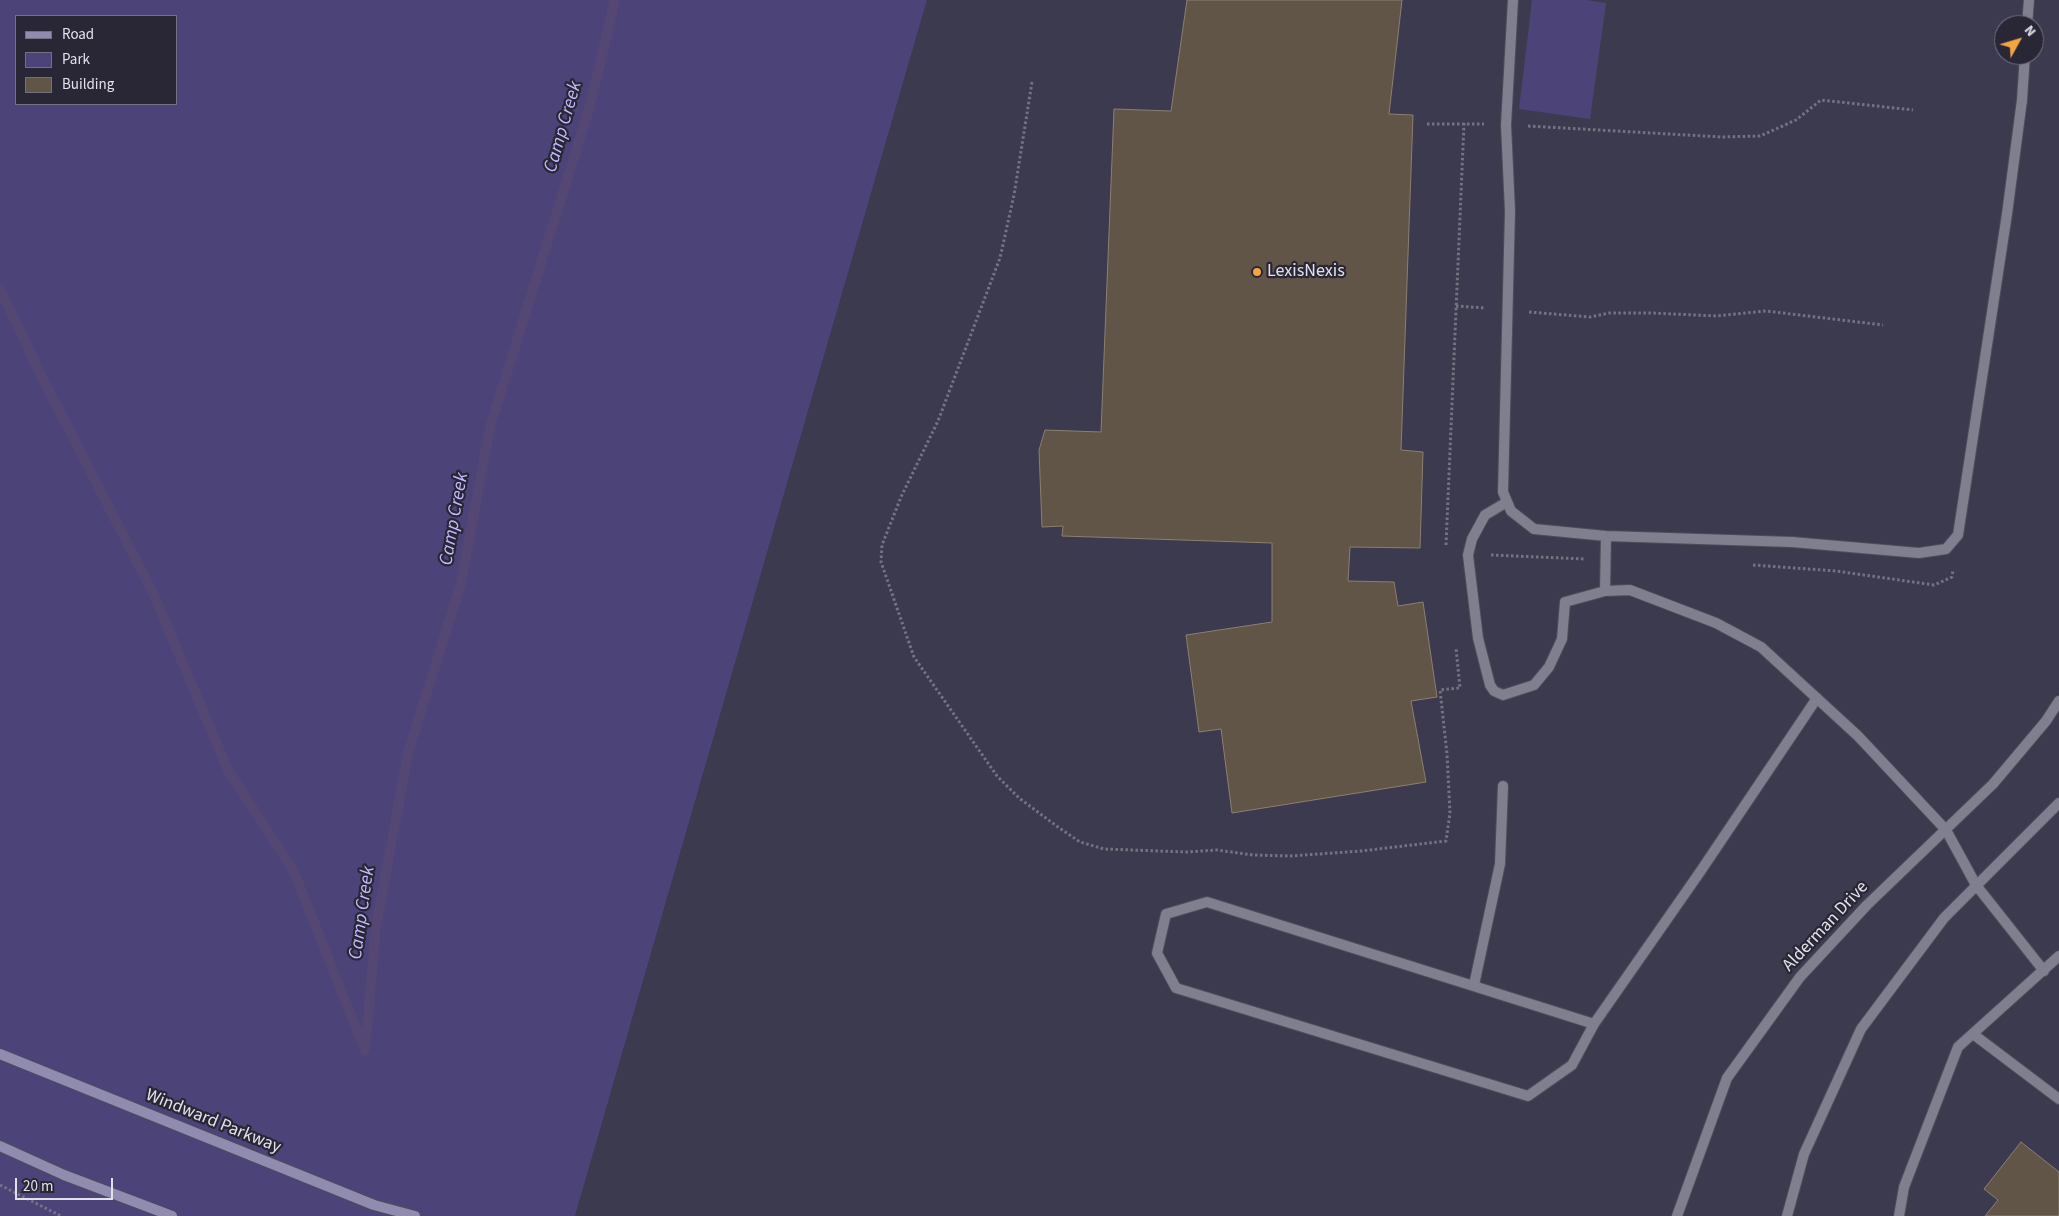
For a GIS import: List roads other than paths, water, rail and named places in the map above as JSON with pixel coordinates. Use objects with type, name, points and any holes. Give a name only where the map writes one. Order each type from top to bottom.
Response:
[{"type":"main road","name":"Windward Parkway","points":[[0,1054],[374,1205],[416,1216]]},
{"type":"main road","points":[[0,1146],[64,1175],[172,1216]]},
{"type":"street","points":[[1513,0],[1506,125],[1510,211],[1503,492],[1511,511],[1534,528],[1606,536],[1792,542],[1920,553],[1946,549],[1958,535],[2007,214],[2022,100],[2024,65]]},
{"type":"street","points":[[2028,15],[2029,0]]},
{"type":"street","points":[[1507,502],[1485,515],[1472,539],[1468,555],[1478,638],[1490,685],[1494,691],[1503,695],[1534,685],[1549,666],[1562,639],[1565,602],[1605,591],[1630,590],[1716,623],[1761,647],[1858,736],[1946,830],[1976,885],[2044,971]]},
{"type":"street","points":[[1605,591],[1606,536]]},
{"type":"street","points":[[1594,1024],[1207,902],[1166,914],[1157,953],[1176,988],[1528,1096],[1572,1065],[1594,1024],[1700,872],[1817,698]]},
{"type":"street","name":"Alderman Drive","points":[[1677,1216],[1727,1078],[1800,977],[1867,905],[1993,784],[2046,721],[2059,701]]},
{"type":"street","points":[[1474,986],[1500,864],[1503,786]]},
{"type":"street","points":[[1788,1216],[1804,1154],[1861,1029],[1944,918],[2059,803]]},
{"type":"street","points":[[1899,1216],[1904,1187],[1958,1047],[2059,956]]},
{"type":"street","points":[[1973,1034],[2059,1099]]},
{"type":"waterway","name":"Camp Creek","points":[[365,1051],[376,927],[408,753],[461,583],[490,427],[589,109],[615,0]]},
{"type":"waterway","points":[[0,289],[41,375],[153,593],[228,770],[294,872],[364,1048]]},
{"type":"place","name":"LexisNexis","points":[[1257,272]]}]
